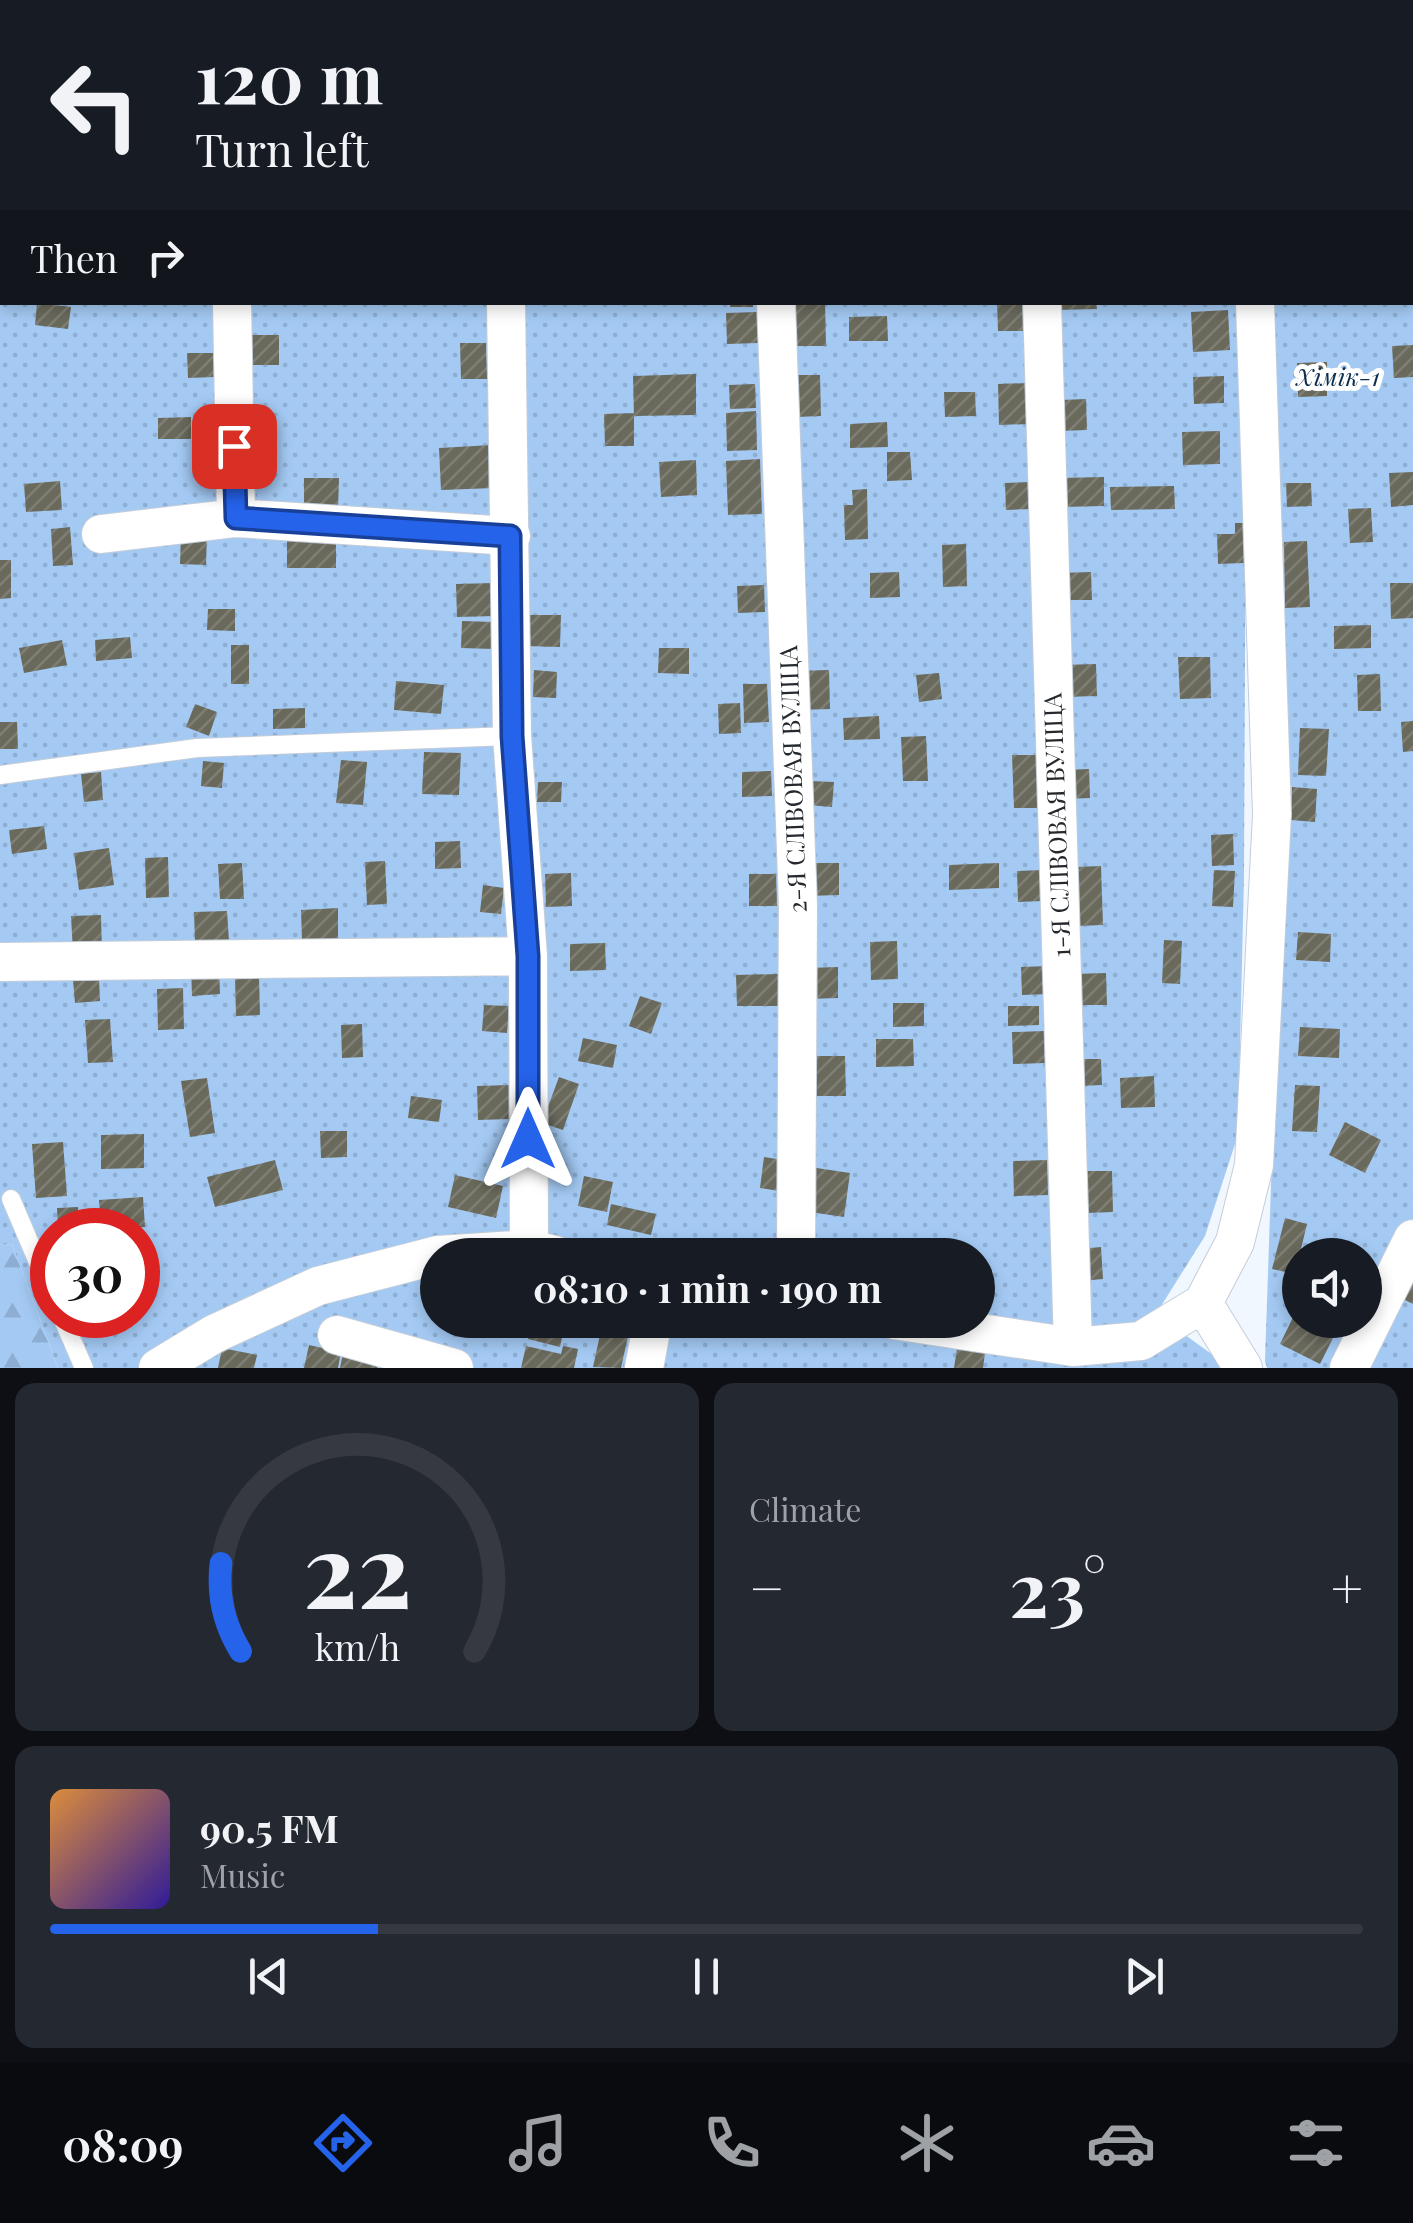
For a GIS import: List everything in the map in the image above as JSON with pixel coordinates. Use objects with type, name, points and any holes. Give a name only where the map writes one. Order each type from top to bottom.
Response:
[{"type":"street","points":[[232,305],[236,518]]},
{"type":"street","points":[[506,305],[512,736],[528,956],[541,1238]]},
{"type":"street","name":"2-Я СЛІВОВАЯ ВУЛІЦА","points":[[776,305],[798,906],[796,1238]]},
{"type":"street","name":"1-Я СЛІВОВАЯ ВУЛІЦА","points":[[1042,305],[1073,1347]]},
{"type":"street","points":[[995,1335],[1073,1347],[1141,1342],[1203,1303],[1234,1242],[1254,1165],[1272,814],[1254,305]]},
{"type":"street","points":[[101,534],[236,518],[510,536]]},
{"type":"street","points":[[0,962],[528,956]]},
{"type":"street","points":[[1349,1368],[1413,1239]]},
{"type":"street","points":[[158,1368],[214,1334],[318,1286],[420,1260]]},
{"type":"street","points":[[1203,1303],[1243,1368]]},
{"type":"street","points":[[337,1335],[454,1368]]},
{"type":"street","points":[[644,1368],[650,1338]]},
{"type":"lane","points":[[0,775],[197,748],[512,736]]},
{"type":"lane","points":[[11,1199],[30,1243]]},
{"type":"lane","points":[[71,1338],[84,1368]]},
{"type":"green space","points":[[0,305],[1236,305],[1246,439],[1244,876],[1238,1135],[1205,1236],[1156,1314],[1231,1368],[58,1368],[47,1338],[160,1338],[160,1208],[30,1208],[30,1293],[12,1244],[0,1245]]},
{"type":"green space","name":"Хімік-1","points":[[1260,305],[1413,305],[1413,1368],[1267,1368],[1283,831]]},
{"type":"green space","points":[[12,1244],[30,1293],[30,1338],[47,1338],[58,1368],[0,1368],[0,1245]]},
{"type":"building","points":[[37,305],[71,307],[68,329],[35,325]]},
{"type":"building","points":[[789,305],[825,305],[826,346],[789,346]]},
{"type":"building","points":[[997,305],[1026,305],[1027,331],[998,331]]},
{"type":"building","points":[[1057,305],[1096,305],[1097,309],[1057,310]]},
{"type":"building","points":[[1228,310],[1230,350],[1193,352],[1191,312]]},
{"type":"building","points":[[757,312],[758,343],[727,344],[726,313]]},
{"type":"building","points":[[887,316],[888,341],[849,341],[849,317]]},
{"type":"building","points":[[251,335],[279,335],[279,365],[251,365]]},
{"type":"building","points":[[460,343],[486,343],[487,379],[461,379]]},
{"type":"building","points":[[1413,345],[1413,377],[1394,378],[1392,346]]},
{"type":"building","points":[[187,353],[214,353],[214,377],[188,378]]},
{"type":"building","points":[[1327,362],[1327,396],[1298,397],[1297,363]]},
{"type":"building","points":[[696,374],[696,415],[634,416],[633,376]]},
{"type":"building","points":[[796,375],[820,375],[821,416],[796,417]]},
{"type":"building","points":[[1224,376],[1224,403],[1194,404],[1193,377]]},
{"type":"building","points":[[1028,383],[1029,424],[999,425],[998,384]]},
{"type":"building","points":[[755,384],[756,408],[730,409],[729,385]]},
{"type":"building","points":[[944,392],[975,392],[976,416],[945,417]]},
{"type":"building","points":[[1086,399],[1087,430],[1060,431],[1060,400]]},
{"type":"building","points":[[756,411],[757,450],[727,451],[726,413]]},
{"type":"building","points":[[634,413],[634,446],[605,446],[604,414]]},
{"type":"building","points":[[191,417],[191,439],[158,439],[158,418]]},
{"type":"building","points":[[887,422],[888,447],[850,448],[850,424]]},
{"type":"building","points":[[1220,431],[1220,464],[1183,465],[1182,432]]},
{"type":"building","points":[[492,445],[494,488],[441,490],[439,448]]},
{"type":"building","points":[[887,452],[910,452],[912,480],[887,481]]},
{"type":"building","points":[[760,459],[762,514],[728,515],[726,461]]},
{"type":"building","points":[[696,460],[697,495],[661,497],[659,462]]},
{"type":"building","points":[[1413,472],[1413,505],[1391,507],[1389,473]]},
{"type":"building","points":[[1104,477],[1104,506],[1060,507],[1059,478]]},
{"type":"building","points":[[304,478],[339,478],[338,510],[304,510]]},
{"type":"building","points":[[60,481],[62,510],[26,512],[24,484]]},
{"type":"building","points":[[1031,482],[1032,509],[1006,510],[1005,483]]},
{"type":"building","points":[[1286,483],[1311,483],[1312,506],[1287,507]]},
{"type":"building","points":[[1174,486],[1175,509],[1111,510],[1110,487]]},
{"type":"building","points":[[867,489],[868,539],[845,540],[844,505],[853,505],[852,490]]},
{"type":"building","points":[[1371,508],[1373,542],[1350,543],[1348,509]]},
{"type":"building","points":[[1235,523],[1243,523],[1244,563],[1218,564],[1217,534],[1235,534]]},
{"type":"building","points":[[70,527],[73,565],[53,566],[51,529]]},
{"type":"building","points":[[287,531],[336,531],[336,568],[287,568]]},
{"type":"building","points":[[181,533],[207,533],[206,565],[180,564]]},
{"type":"building","points":[[1307,541],[1310,607],[1285,608],[1284,542]]},
{"type":"building","points":[[966,544],[967,586],[943,587],[942,545]]},
{"type":"building","points":[[0,560],[11,560],[11,598],[0,599]]},
{"type":"building","points":[[899,572],[900,597],[870,598],[870,573]]},
{"type":"building","points":[[1091,572],[1092,600],[1061,600],[1060,573]]},
{"type":"building","points":[[495,583],[495,616],[457,617],[456,584]]},
{"type":"building","points":[[1390,583],[1413,583],[1413,618],[1391,619]]},
{"type":"building","points":[[764,585],[765,612],[738,613],[737,586]]},
{"type":"building","points":[[208,609],[235,609],[235,631],[207,630]]},
{"type":"building","points":[[526,615],[561,615],[560,647],[525,646]]},
{"type":"building","points":[[462,621],[494,622],[494,649],[461,648]]},
{"type":"building","points":[[1371,625],[1371,648],[1334,649],[1334,626]]},
{"type":"building","points":[[130,637],[132,658],[96,661],[95,640]]},
{"type":"building","points":[[62,640],[67,665],[24,673],[19,648]]},
{"type":"building","points":[[231,645],[249,645],[249,684],[231,684]]},
{"type":"building","points":[[659,648],[689,648],[689,674],[658,673]]},
{"type":"building","points":[[1178,657],[1210,657],[1211,698],[1180,699]]},
{"type":"building","points":[[1096,664],[1097,696],[1062,697],[1061,665]]},
{"type":"building","points":[[534,670],[557,672],[556,698],[533,697]]},
{"type":"building","points":[[829,670],[830,709],[796,710],[795,671]]},
{"type":"building","points":[[939,673],[942,699],[919,702],[916,675]]},
{"type":"building","points":[[1380,674],[1381,711],[1358,711],[1357,675]]},
{"type":"building","points":[[396,681],[444,685],[441,714],[394,710]]},
{"type":"building","points":[[743,684],[767,684],[769,722],[744,723]]},
{"type":"building","points":[[740,703],[741,733],[719,734],[718,704]]},
{"type":"building","points":[[195,704],[217,712],[209,736],[186,727]]},
{"type":"building","points":[[305,708],[305,728],[273,729],[273,709]]},
{"type":"building","points":[[879,716],[880,739],[844,740],[843,718]]},
{"type":"building","points":[[1413,721],[1413,751],[1403,752],[1401,722]]},
{"type":"building","points":[[0,722],[17,722],[18,749],[0,749]]},
{"type":"building","points":[[1300,728],[1329,729],[1326,776],[1298,775]]},
{"type":"building","points":[[926,736],[928,781],[903,781],[901,737]]},
{"type":"building","points":[[424,752],[461,753],[459,795],[422,794]]},
{"type":"building","points":[[1012,755],[1037,755],[1038,808],[1014,808]]},
{"type":"building","points":[[341,760],[367,762],[363,805],[336,803]]},
{"type":"building","points":[[203,761],[224,763],[222,788],[201,786]]},
{"type":"building","points":[[1089,769],[1090,798],[1064,799],[1063,770]]},
{"type":"building","points":[[771,771],[772,796],[742,797],[742,772]]},
{"type":"building","points":[[101,772],[103,800],[84,802],[81,774]]},
{"type":"building","points":[[809,781],[834,782],[832,807],[808,805]]},
{"type":"building","points":[[538,782],[562,782],[561,802],[537,802]]},
{"type":"building","points":[[1292,787],[1317,789],[1315,822],[1291,820]]},
{"type":"building","points":[[44,826],[47,849],[12,854],[9,830]]},
{"type":"building","points":[[1233,834],[1234,865],[1212,866],[1211,835]]},
{"type":"building","points":[[460,841],[461,868],[435,869],[435,842]]},
{"type":"building","points":[[109,848],[114,885],[79,890],[74,853]]},
{"type":"building","points":[[168,857],[169,897],[146,898],[145,858]]},
{"type":"building","points":[[385,861],[387,904],[367,905],[365,862]]},
{"type":"building","points":[[242,863],[244,899],[220,899],[218,864]]},
{"type":"building","points":[[806,863],[839,863],[839,895],[806,896]]},
{"type":"building","points":[[999,863],[999,888],[949,890],[949,865]]},
{"type":"building","points":[[1101,866],[1103,925],[1076,926],[1075,867]]},
{"type":"building","points":[[1042,870],[1043,901],[1018,902],[1017,871]]},
{"type":"building","points":[[1214,870],[1235,871],[1233,907],[1212,906]]},
{"type":"building","points":[[571,873],[572,906],[546,907],[545,874]]},
{"type":"building","points":[[749,874],[776,874],[777,906],[749,906]]},
{"type":"building","points":[[483,885],[504,888],[501,914],[480,912]]},
{"type":"building","points":[[338,908],[338,940],[302,941],[301,910]]},
{"type":"building","points":[[227,911],[229,941],[195,943],[194,912]]},
{"type":"building","points":[[101,915],[102,951],[73,952],[71,916]]},
{"type":"building","points":[[1298,932],[1331,934],[1330,962],[1296,960]]},
{"type":"building","points":[[1164,940],[1182,941],[1180,984],[1162,983]]},
{"type":"building","points":[[897,941],[898,979],[871,980],[870,942]]},
{"type":"building","points":[[605,943],[606,970],[570,971],[570,944]]},
{"type":"building","points":[[219,966],[220,994],[192,996],[191,967]]},
{"type":"building","points":[[1049,966],[1050,994],[1022,995],[1021,967]]},
{"type":"building","points":[[838,967],[838,998],[807,999],[806,968]]},
{"type":"building","points":[[1106,973],[1107,1005],[1075,1005],[1074,974]]},
{"type":"building","points":[[778,974],[778,1006],[737,1006],[736,975]]},
{"type":"building","points":[[235,977],[259,977],[260,1015],[236,1016]]},
{"type":"building","points":[[99,978],[100,1001],[75,1003],[73,980]]},
{"type":"building","points":[[183,988],[184,1029],[158,1030],[157,989]]},
{"type":"building","points":[[640,996],[662,1003],[651,1034],[629,1026]]},
{"type":"building","points":[[893,1003],[924,1003],[924,1026],[893,1027]]},
{"type":"building","points":[[484,1005],[509,1006],[507,1033],[482,1031]]},
{"type":"building","points":[[1008,1006],[1039,1006],[1039,1025],[1008,1026]]},
{"type":"building","points":[[110,1019],[113,1062],[88,1063],[85,1020]]},
{"type":"building","points":[[362,1024],[363,1057],[342,1058],[341,1025]]},
{"type":"building","points":[[1300,1027],[1340,1029],[1339,1058],[1298,1056]]},
{"type":"building","points":[[1044,1031],[1045,1063],[1013,1064],[1012,1032]]},
{"type":"building","points":[[583,1038],[617,1045],[613,1068],[578,1061]]},
{"type":"building","points":[[876,1039],[913,1039],[914,1066],[876,1067]]},
{"type":"building","points":[[815,1056],[845,1056],[846,1096],[815,1096]]},
{"type":"building","points":[[1078,1059],[1101,1059],[1102,1085],[1079,1086]]},
{"type":"building","points":[[1154,1076],[1155,1107],[1121,1108],[1120,1078]]},
{"type":"building","points":[[559,1077],[579,1084],[563,1130],[542,1123]]},
{"type":"building","points":[[207,1078],[215,1133],[190,1137],[181,1081]]},
{"type":"building","points":[[509,1085],[510,1119],[478,1120],[477,1086]]},
{"type":"building","points":[[1295,1085],[1320,1086],[1317,1132],[1292,1131]]},
{"type":"building","points":[[411,1096],[442,1100],[439,1122],[408,1118]]},
{"type":"building","points":[[1345,1122],[1381,1140],[1365,1173],[1329,1155]]},
{"type":"building","points":[[320,1131],[347,1131],[347,1157],[321,1158]]},
{"type":"building","points":[[144,1134],[144,1168],[101,1169],[101,1135]]},
{"type":"building","points":[[63,1142],[67,1196],[36,1198],[32,1144]]},
{"type":"building","points":[[764,1157],[790,1161],[785,1192],[760,1188]]},
{"type":"building","points":[[275,1160],[283,1190],[215,1207],[207,1177]]},
{"type":"building","points":[[1047,1160],[1048,1195],[1014,1196],[1013,1161]]},
{"type":"building","points":[[810,1167],[850,1173],[844,1217],[803,1211]]},
{"type":"building","points":[[1086,1171],[1112,1171],[1113,1212],[1086,1213]]},
{"type":"building","points":[[455,1175],[503,1186],[496,1218],[448,1207]]},
{"type":"building","points":[[584,1176],[613,1182],[607,1212],[578,1206]]},
{"type":"building","points":[[143,1197],[144,1208],[100,1208],[99,1200]]},
{"type":"building","points":[[611,1204],[656,1214],[651,1235],[607,1225]]},
{"type":"building","points":[[1285,1218],[1307,1224],[1304,1238],[1282,1238],[1282,1271],[1272,1269]]},
{"type":"building","points":[[1101,1247],[1103,1279],[1081,1281],[1078,1249]]},
{"type":"building","points":[[1413,1263],[1413,1304],[1397,1296]]},
{"type":"building","points":[[528,1338],[562,1338],[560,1347]]},
{"type":"building","points":[[599,1338],[628,1338],[621,1368],[593,1367]]},
{"type":"building","points":[[1283,1338],[1333,1338],[1320,1364],[1280,1344]]},
{"type":"building","points":[[309,1345],[341,1352],[338,1368],[304,1368]]},
{"type":"building","points":[[526,1346],[561,1354],[563,1346],[578,1349],[574,1368],[521,1368]]},
{"type":"building","points":[[222,1348],[257,1355],[254,1368],[218,1368]]},
{"type":"building","points":[[344,1348],[380,1356],[377,1368],[340,1368]]},
{"type":"building","points":[[957,1349],[985,1353],[983,1368],[954,1368]]},
{"type":"route","points":[[234,446],[236,518],[510,536],[512,736],[528,956],[528,1139]]}]
